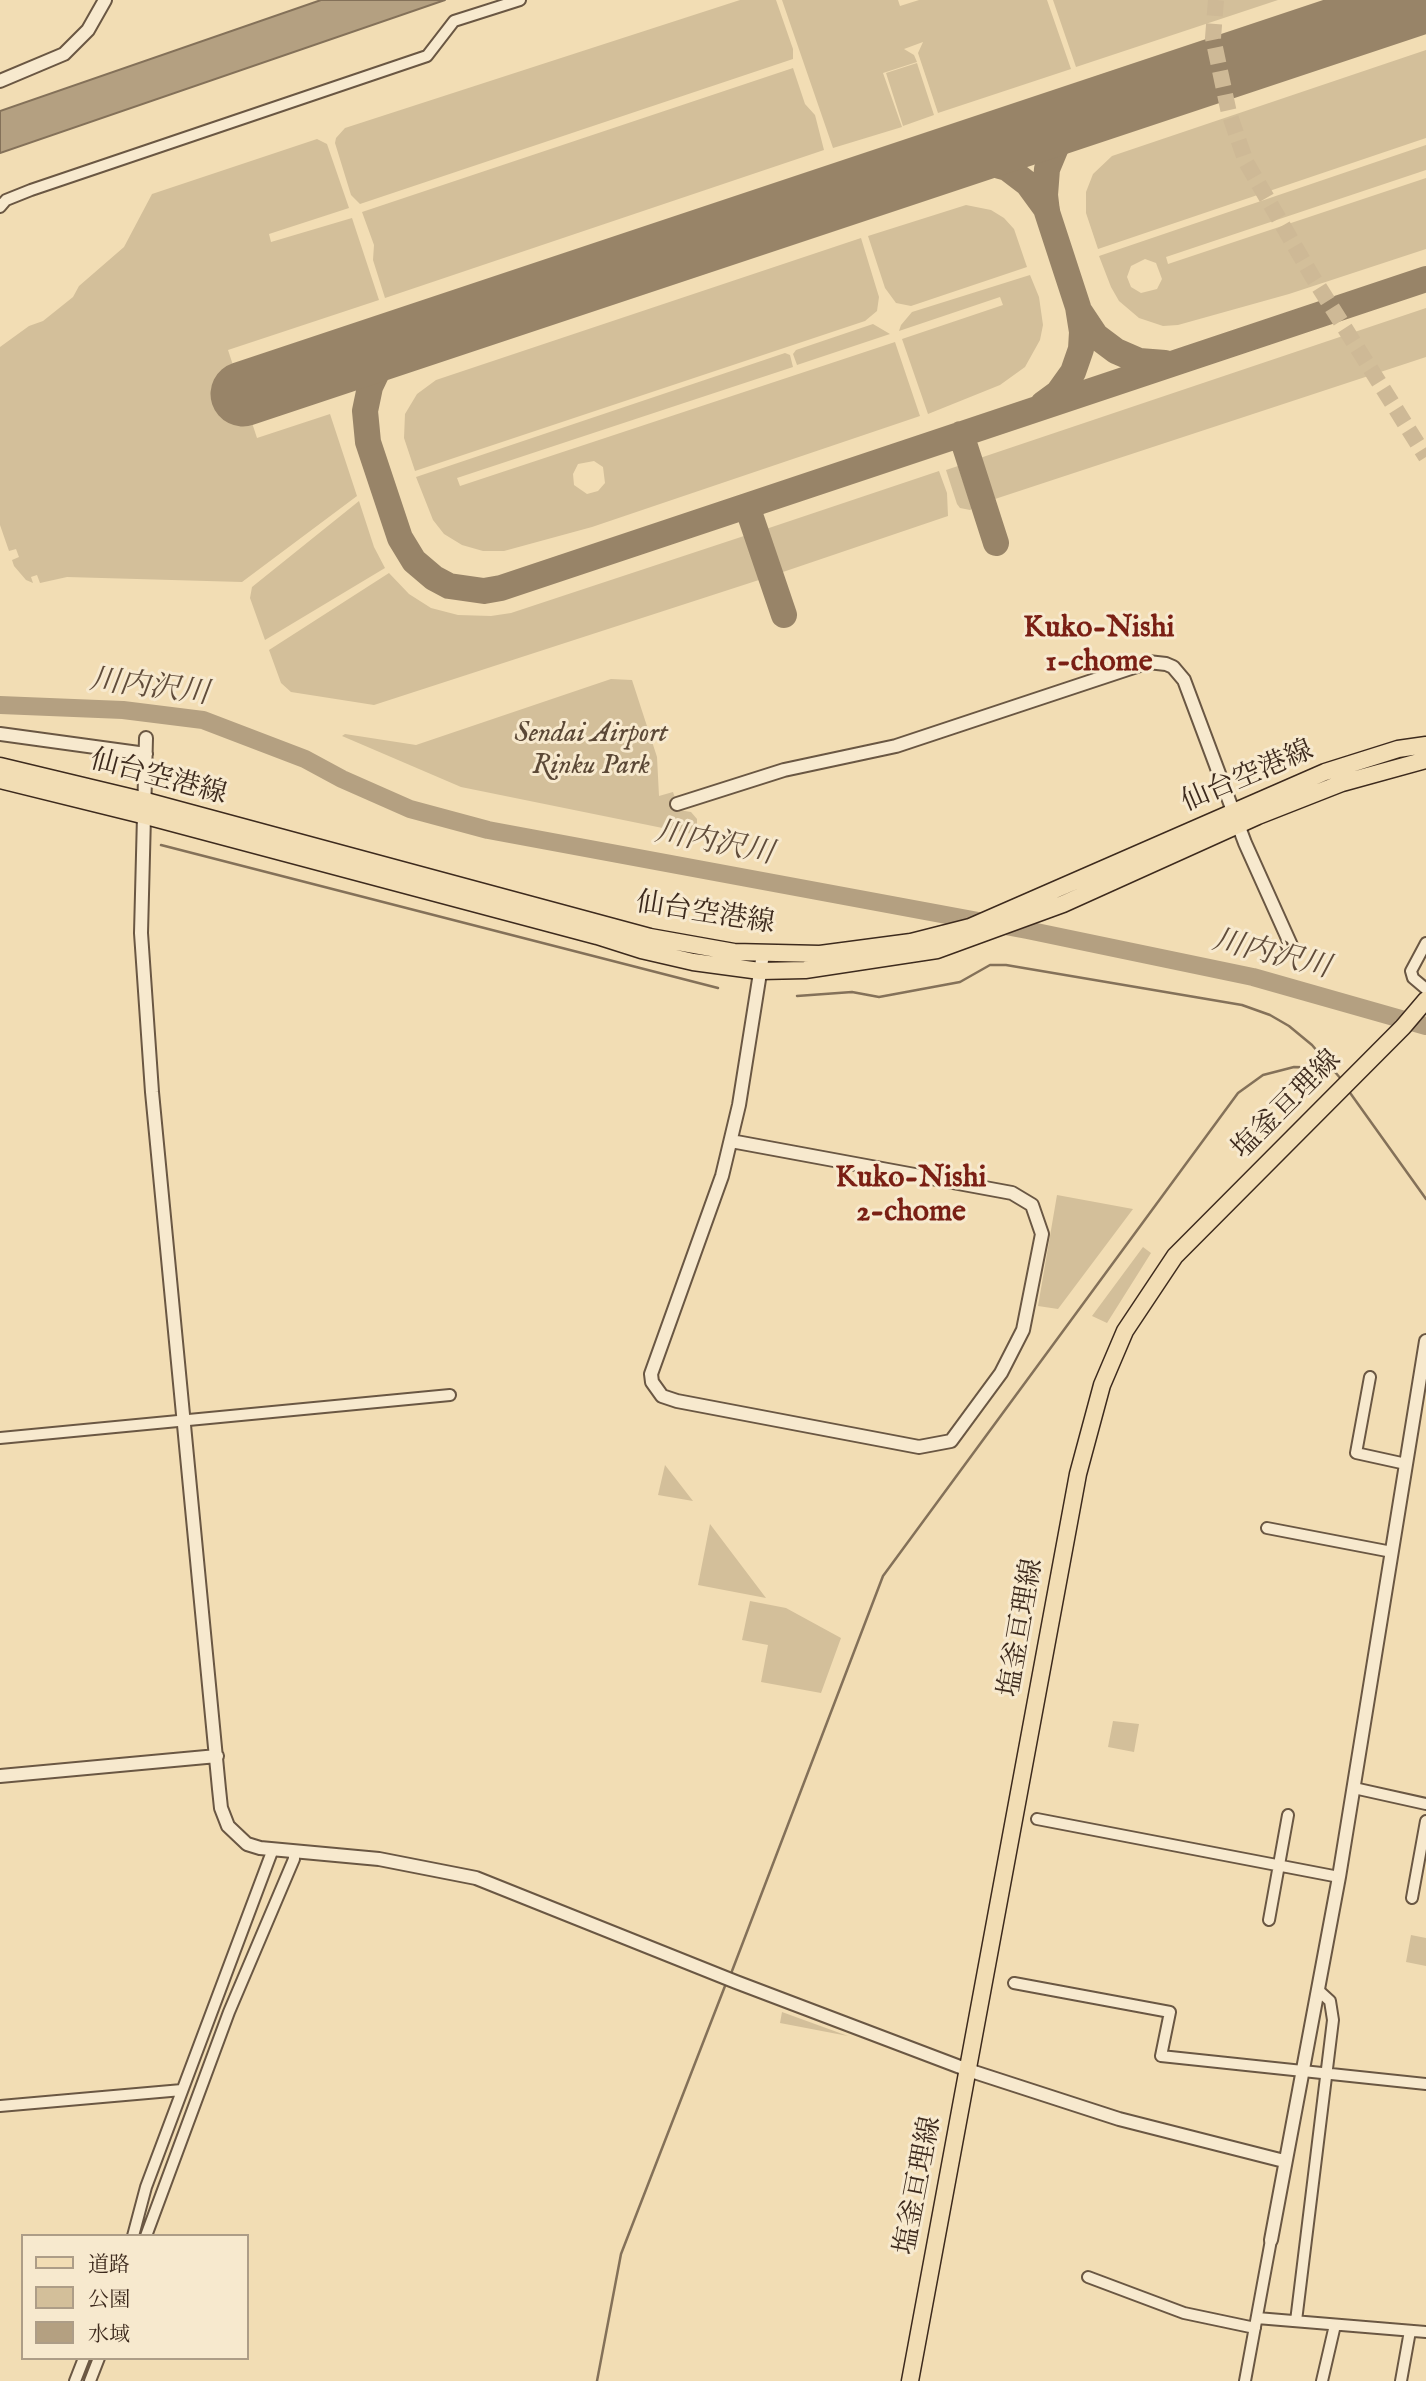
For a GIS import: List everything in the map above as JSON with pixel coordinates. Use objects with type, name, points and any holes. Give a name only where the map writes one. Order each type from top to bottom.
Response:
[{"type":"main road","name":"仙台空港線","points":[[0,766],[641,950],[693,962],[760,971],[805,970],[937,950],[1063,904],[1363,759],[1426,745]]},
{"type":"main road","name":"仙台空港線","points":[[0,780],[146,808],[650,937],[763,954],[820,954],[911,942],[970,926],[1236,819],[1363,776],[1426,760]]},
{"type":"main road","name":"塩釜亘理線","points":[[910,2381],[1078,1474],[1102,1385],[1125,1331],[1175,1256],[1322,1110],[1426,1000]]},
{"type":"street","points":[[0,81],[64,54],[88,30],[105,0]]},
{"type":"street","points":[[0,207],[6,200],[31,190],[427,56],[454,21],[520,0]]},
{"type":"street","points":[[677,804],[784,770],[896,746],[1121,671],[1158,662],[1173,667],[1184,680],[1236,819],[1294,952]]},
{"type":"street","points":[[0,733],[146,754]]},
{"type":"street","points":[[146,738],[141,933],[183,1421],[221,1808],[228,1826],[247,1844],[273,1849],[379,1858],[476,1878],[720,1976],[968,2070],[1119,2119],[1284,2161]]},
{"type":"street","points":[[1426,943],[1411,971],[1413,978],[1426,989]]},
{"type":"street","points":[[730,1141],[1012,1193],[1031,1205],[1042,1234],[1023,1329],[1001,1373],[965,1426],[951,1441],[919,1447],[677,1401],[662,1396],[654,1388],[651,1374],[722,1176],[763,954]]},
{"type":"street","points":[[1245,2381],[1339,1877],[1406,1464],[1421,1411],[1426,1341]]},
{"type":"street","points":[[1370,1377],[1356,1453],[1406,1464]]},
{"type":"street","points":[[0,1438],[450,1395]]},
{"type":"street","points":[[1268,1528],[1392,1552]]},
{"type":"street","points":[[0,1776],[217,1756]]},
{"type":"street","points":[[1354,1788],[1426,1804]]},
{"type":"street","points":[[1269,1920],[1288,1815]]},
{"type":"street","points":[[1037,1819],[1339,1877]]},
{"type":"street","points":[[1412,1898],[1426,1821]]},
{"type":"street","points":[[134,2234],[146,2187],[273,1849]]},
{"type":"street","points":[[147,2234],[229,2012],[294,1859],[294,1851]]},
{"type":"street","points":[[1014,1983],[1170,2012],[1161,2056],[1426,2084]]},
{"type":"street","points":[[1296,2321],[1333,2020],[1330,2001],[1318,1991]]},
{"type":"street","points":[[0,2105],[182,2090]]},
{"type":"street","points":[[1088,2277],[1184,2313],[1256,2323],[1296,2321],[1426,2332]]},
{"type":"street","points":[[1322,2381],[1335,2325]]},
{"type":"street","points":[[1401,2381],[1410,2331]]},
{"type":"street","points":[[75,2381],[84,2360]]},
{"type":"street","points":[[90,2381],[98,2360]]},
{"type":"green space","points":[[740,0],[776,0],[793,49],[793,59],[360,204],[351,195],[335,143],[345,128]]},
{"type":"green space","points":[[782,0],[898,0],[900,6],[919,0],[1047,0],[1071,69],[938,113],[918,53],[923,42],[904,49],[914,55],[917,62],[883,73],[902,127],[833,148]]},
{"type":"green space","points":[[1053,0],[1278,0],[1076,67]]},
{"type":"green space","points":[[1426,50],[1426,138],[1098,249],[1086,213],[1086,192],[1093,174],[1112,156]]},
{"type":"green space","points":[[917,63],[934,115],[903,126],[886,73]]},
{"type":"green space","points":[[793,68],[805,104],[815,115],[824,150],[385,298],[373,260],[374,245],[362,212]]},
{"type":"green space","points":[[317,139],[327,144],[349,208],[269,234],[271,242],[352,218],[379,300],[228,350],[257,438],[330,414],[357,496],[242,582],[67,577],[40,583],[37,575],[31,577],[33,583],[26,580],[14,566],[12,560],[19,557],[16,549],[9,551],[0,525],[0,347],[29,326],[43,321],[73,297],[79,286],[124,247],[152,194]]},
{"type":"green space","points":[[1426,145],[1426,170],[1166,257],[1168,264],[1426,178],[1426,249],[1289,294],[1178,325],[1163,326],[1139,318],[1119,301],[1099,256]],"holes":[[[1145,259],[1156,263],[1162,279],[1157,289],[1141,293],[1131,287],[1127,277],[1131,266]]]},
{"type":"green space","points":[[966,205],[991,210],[1004,218],[1014,229],[1027,267],[911,306],[896,303],[885,288],[868,236]]},
{"type":"green space","points":[[861,238],[879,297],[877,311],[865,321],[415,471],[404,438],[405,414],[417,394],[436,380]]},
{"type":"green space","points":[[1030,275],[1039,297],[1043,325],[1040,340],[1025,367],[1000,385],[928,414],[902,339],[1003,305],[1000,297],[899,331],[901,325],[912,312]]},
{"type":"green space","points":[[1426,308],[1426,357],[995,499],[980,458]]},
{"type":"green space","points":[[873,324],[890,334],[797,365],[793,354],[796,350]]},
{"type":"green space","points":[[895,342],[920,416],[592,527],[504,551],[483,551],[462,545],[444,534],[433,520],[416,477],[785,353],[790,355],[793,367],[457,478],[460,486]],"holes":[[[594,461],[603,467],[605,483],[598,491],[587,494],[574,485],[573,474],[578,464]]]},
{"type":"green space","points":[[958,466],[972,509],[970,510],[960,508],[957,504],[946,470]]},
{"type":"green space","points":[[939,471],[947,493],[948,516],[780,573],[766,529]]},
{"type":"green space","points":[[359,501],[374,547],[385,568],[265,640],[250,598],[252,587]]},
{"type":"green space","points":[[747,535],[762,579],[374,705],[291,692],[281,683],[269,650],[389,573],[409,594],[431,608],[458,615],[491,616],[511,613]]},
{"type":"green space","name":"Sendai Airport Rinku Park","points":[[611,679],[632,680],[657,757],[659,796],[673,792],[679,810],[691,812],[697,819],[697,835],[461,787],[342,736],[345,734],[416,745]]},
{"type":"green space","points":[[1057,1195],[1133,1209],[1058,1309],[1038,1306]]},
{"type":"green space","points":[[1143,1247],[1151,1253],[1107,1323],[1092,1316]]},
{"type":"green space","points":[[665,1465],[693,1501],[658,1495]]},
{"type":"green space","points":[[710,1524],[766,1598],[698,1585]]},
{"type":"green space","points":[[750,1601],[786,1608],[841,1638],[821,1693],[761,1682],[768,1645],[742,1640]]},
{"type":"green space","points":[[1113,1721],[1139,1724],[1134,1752],[1108,1747]]},
{"type":"green space","points":[[1411,1935],[1426,1938],[1426,1966],[1406,1962]]},
{"type":"green space","points":[[782,2012],[848,2036],[780,2023]]},
{"type":"water","points":[[321,0],[445,0],[0,153],[0,111]]},
{"type":"waterway","name":"川内沢川","points":[[0,705],[123,710],[203,720],[305,759],[342,779],[410,809],[488,830],[1027,930],[1253,977],[1426,1026]]},
{"type":"waterway","points":[[161,845],[718,988]]},
{"type":"waterway","points":[[797,996],[852,992],[879,997],[960,982],[990,965],[1006,965],[1242,1005],[1270,1015],[1289,1026],[1312,1045],[1341,1079]]},
{"type":"waterway","points":[[732,1971],[883,1576],[1238,1093],[1263,1075],[1294,1067],[1333,1068]]},
{"type":"waterway","points":[[1348,1090],[1426,1199]]},
{"type":"waterway","points":[[597,2381],[621,2254],[725,1986]]},
{"type":"taxiway","points":[[1043,404],[1058,393],[1073,372],[1081,349],[1082,332],[1078,307],[1047,212],[1047,169],[1057,145],[1068,131],[1088,115],[1104,108]]},
{"type":"taxiway","points":[[948,160],[975,159],[1007,168],[1028,184],[1047,210]]},
{"type":"taxiway","points":[[402,341],[381,364],[370,387],[365,411],[368,442],[400,538],[414,561],[434,578],[449,586],[484,591],[501,588],[1426,279]]},
{"type":"taxiway","points":[[1080,312],[1096,336],[1116,351],[1139,361],[1165,363]]},
{"type":"taxiway","points":[[961,434],[996,543]]},
{"type":"taxiway","points":[[747,506],[784,615]]},
{"type":"runway","points":[[243,394],[1426,0]]},
{"type":"tunnel","points":[[1216,0],[1213,38],[1229,113],[1246,162],[1312,276],[1426,457]]},
{"type":"district","name":"Kuko-Nishi 1-chome","points":[[1099,647]]},
{"type":"district","name":"Kuko-Nishi 2-chome","points":[[911,1197]]}]
